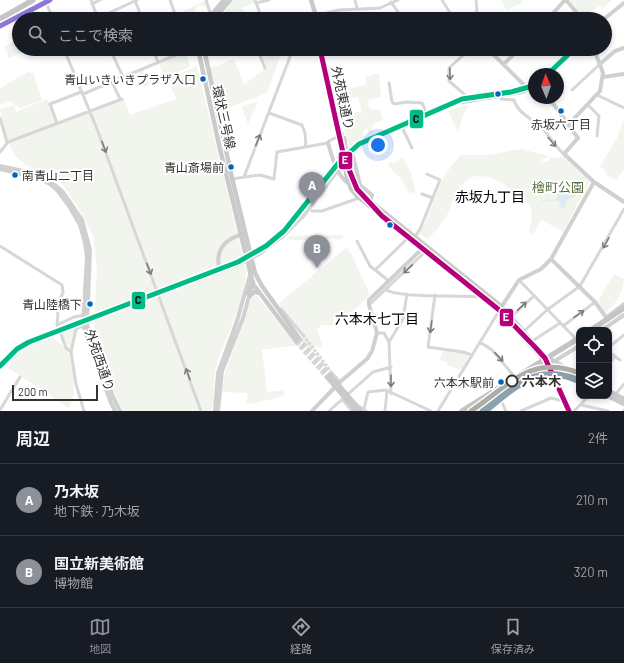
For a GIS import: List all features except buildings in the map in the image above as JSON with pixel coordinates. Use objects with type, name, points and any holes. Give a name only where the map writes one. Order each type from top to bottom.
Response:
[{"type":"highway","points":[[12,12],[33,0]]},
{"type":"highway","points":[[25,12],[46,0]]},
{"type":"highway","points":[[0,19],[12,12]]},
{"type":"highway","points":[[0,26],[12,19]]},
{"type":"highway","points":[[598,327],[624,311]]},
{"type":"highway","points":[[601,327],[624,311]]},
{"type":"highway","points":[[462,411],[576,341]]},
{"type":"highway","points":[[469,411],[576,341]]},
{"type":"main road","points":[[215,12],[224,0]]},
{"type":"main road","points":[[217,12],[230,0]]},
{"type":"main road","points":[[310,0],[314,12]]},
{"type":"main road","points":[[555,12],[566,0],[576,12]]},
{"type":"main road","points":[[612,13],[624,3]]},
{"type":"main road","points":[[612,54],[624,48]]},
{"type":"main road","name":"環状三号線","points":[[200,56],[229,187],[243,234],[250,253],[255,273],[272,301],[299,338],[253,284],[250,272],[243,234],[232,178],[206,56]]},
{"type":"main road","name":"外苑東通り","points":[[325,56],[342,135],[347,178],[359,198],[369,204],[481,296],[500,308],[519,333],[531,342],[549,361],[576,377]]},
{"type":"main road","points":[[495,56],[526,87],[528,87]]},
{"type":"main road","points":[[504,64],[512,56]]},
{"type":"main road","points":[[551,68],[564,56]]},
{"type":"main road","points":[[568,124],[600,91],[603,77],[597,56]]},
{"type":"main road","points":[[600,64],[609,56]]},
{"type":"main road","points":[[603,77],[624,74]]},
{"type":"main road","points":[[341,165],[352,152],[366,142],[457,103],[523,92],[528,90]]},
{"type":"main road","points":[[553,104],[578,139],[564,154],[594,182],[624,202]]},
{"type":"main road","points":[[328,143],[336,171],[350,183]]},
{"type":"main road","points":[[352,152],[360,185],[372,196],[369,204]]},
{"type":"main road","name":"外苑東通り","points":[[344,153],[350,183],[369,204]]},
{"type":"main road","name":"外苑西通り","points":[[0,166],[21,172]]},
{"type":"main road","name":"外苑西通り","points":[[0,169],[38,174],[53,182],[63,192],[82,220],[90,250],[90,290],[85,315],[86,325],[114,411]]},
{"type":"main road","points":[[500,308],[519,280],[541,269],[551,259],[594,182]]},
{"type":"main road","points":[[220,271],[218,258],[223,244],[231,238],[243,234]]},
{"type":"main road","points":[[0,365],[16,348],[27,341],[239,264],[261,253],[280,238]]},
{"type":"main road","points":[[312,411],[340,382],[367,359],[376,342],[378,333],[368,305],[369,300],[424,249]]},
{"type":"main road","name":"外苑東通り","points":[[424,249],[500,308],[524,331],[531,342]]},
{"type":"main road","points":[[239,315],[253,284],[250,253]]},
{"type":"main road","points":[[551,259],[596,302],[608,321]]},
{"type":"main road","points":[[217,411],[218,373],[239,315],[249,281],[250,272]]},
{"type":"main road","points":[[253,284],[264,289]]},
{"type":"main road","points":[[217,411],[222,371],[248,295],[254,292],[260,293]]},
{"type":"main road","points":[[604,327],[624,304]]},
{"type":"main road","points":[[598,327],[624,311]]},
{"type":"main road","points":[[593,327],[608,321]]},
{"type":"main road","name":"外苑西通り","points":[[86,325],[113,397],[120,411]]},
{"type":"main road","points":[[474,411],[499,396],[576,341]]},
{"type":"main road","points":[[457,411],[514,376],[576,348]]},
{"type":"main road","name":"外苑東通り","points":[[549,361],[576,374]]},
{"type":"main road","points":[[514,376],[523,376],[534,372]]},
{"type":"main road","points":[[330,375],[354,407],[364,410]]},
{"type":"main road","points":[[612,393],[624,399]]},
{"type":"main road","points":[[612,398],[624,404]]},
{"type":"street","points":[[46,0],[50,12]]},
{"type":"street","points":[[95,12],[92,2],[100,0]]},
{"type":"street","points":[[111,12],[135,0],[140,12]]},
{"type":"street","points":[[170,0],[174,12]]},
{"type":"street","points":[[206,0],[209,12]]},
{"type":"street","points":[[260,12],[256,2],[269,0]]},
{"type":"street","points":[[355,0],[357,8]]},
{"type":"street","points":[[332,12],[357,8],[380,8],[398,0]]},
{"type":"street","points":[[442,0],[450,12]]},
{"type":"street","points":[[476,0],[476,12]]},
{"type":"street","points":[[391,2],[397,12]]},
{"type":"street","points":[[67,56],[90,111],[201,411]]},
{"type":"street","points":[[113,56],[123,77]]},
{"type":"street","points":[[156,56],[158,62]]},
{"type":"street","points":[[57,123],[50,104],[112,82],[173,56]]},
{"type":"street","points":[[260,56],[265,68]]},
{"type":"street","points":[[244,177],[290,56]]},
{"type":"street","points":[[463,56],[449,69],[450,81],[471,100]]},
{"type":"street","points":[[572,90],[600,64]]},
{"type":"street","points":[[0,152],[7,142],[121,99],[112,82]]},
{"type":"street","points":[[389,83],[392,102],[395,104],[406,102],[422,103],[428,116]]},
{"type":"street","points":[[597,95],[624,108]]},
{"type":"street","points":[[501,96],[501,100],[514,100],[516,107],[542,129],[564,154]]},
{"type":"street","points":[[588,105],[599,116],[597,136]]},
{"type":"street","points":[[269,113],[302,125],[306,147]]},
{"type":"street","points":[[0,118],[7,142]]},
{"type":"street","points":[[402,127],[412,148]]},
{"type":"street","points":[[229,187],[232,178],[260,175],[274,179],[277,152],[328,143],[329,141],[342,135]]},
{"type":"street","points":[[336,171],[304,216],[282,238],[280,236],[305,211],[336,171]]},
{"type":"street","points":[[375,270],[420,229],[440,180],[427,174]]},
{"type":"street","points":[[422,194],[433,198]]},
{"type":"street","points":[[312,211],[322,211],[359,198]]},
{"type":"street","points":[[519,333],[524,331],[547,310],[580,286],[624,209]]},
{"type":"street","points":[[357,241],[370,266],[389,281]]},
{"type":"street","points":[[1,248],[62,285],[64,293],[56,306],[58,325],[66,348],[71,352]]},
{"type":"street","points":[[368,305],[386,290],[424,249]]},
{"type":"street","points":[[519,280],[576,338]]},
{"type":"street","points":[[386,290],[391,293],[406,294],[481,296]]},
{"type":"street","points":[[389,342],[403,320],[406,294]]},
{"type":"street","points":[[435,295],[428,347],[463,352],[472,356]]},
{"type":"street","points":[[510,317],[534,296]]},
{"type":"street","points":[[531,342],[596,302]]},
{"type":"street","points":[[438,411],[500,308]]},
{"type":"street","points":[[58,325],[66,320],[85,315]]},
{"type":"street","points":[[84,411],[76,384],[71,352],[76,328],[86,325]]},
{"type":"street","points":[[378,333],[383,332],[389,342],[391,367],[389,393],[385,411]]},
{"type":"street","points":[[612,345],[624,335]]},
{"type":"street","points":[[480,342],[492,350],[514,376]]},
{"type":"street","points":[[610,363],[614,356],[620,360]]},
{"type":"street","points":[[549,361],[551,370],[567,402],[574,411],[581,406],[587,399]]},
{"type":"street","points":[[329,411],[374,372],[391,367]]},
{"type":"street","points":[[330,375],[340,382]]},
{"type":"street","points":[[0,410],[20,377]]},
{"type":"street","points":[[615,395],[624,384]]},
{"type":"street","points":[[364,410],[368,392],[382,390],[431,411]]},
{"type":"street","points":[[499,396],[506,411]]},
{"type":"street","points":[[521,411],[553,397],[567,402]]},
{"type":"street","points":[[342,399],[354,407]]},
{"type":"street","points":[[581,406],[608,411]]},
{"type":"street","points":[[529,407],[530,411]]},
{"type":"green space","points":[[233,0],[254,0],[255,3],[241,8],[245,12],[224,12]]},
{"type":"green space","points":[[502,0],[522,0],[522,3],[506,10]]},
{"type":"green space","points":[[569,0],[612,0],[602,9],[600,6],[590,12],[580,12]]},
{"type":"green space","points":[[205,1],[209,11],[208,12],[206,7],[198,5],[194,12],[183,11]]},
{"type":"green space","points":[[12,43],[12,56],[14,56],[9,58],[4,46]]},
{"type":"green space","points":[[176,56],[187,56],[190,67],[163,78],[159,63]]},
{"type":"green space","points":[[260,56],[280,57],[267,93],[225,109],[218,109],[210,68],[234,59],[244,85],[266,68]]},
{"type":"green space","points":[[197,66],[246,270],[245,283],[234,321],[215,371],[211,411],[123,411],[113,390],[94,330],[97,268],[93,235],[77,206],[62,184],[48,174],[27,166],[16,157],[7,140],[0,109],[14,105],[16,112],[47,99],[57,125],[124,99],[130,115],[176,99],[168,79]]},
{"type":"green space","points":[[143,70],[149,83],[157,80],[158,82],[144,87],[138,72]]},
{"type":"green space","points":[[28,72],[33,73],[42,100],[21,108],[7,100],[7,102],[0,105],[0,88],[2,88],[5,97],[2,87]]},
{"type":"green space","points":[[379,73],[381,97],[367,100],[369,107],[373,110],[380,109],[383,120],[376,123],[371,128],[373,134],[370,134],[367,129],[363,131],[364,139],[349,149],[342,116],[361,111],[364,118],[358,97],[348,99],[346,89],[366,85],[365,77]]},
{"type":"green space","points":[[258,101],[248,124],[242,107]]},
{"type":"green space","points":[[464,105],[469,106],[463,115],[458,132],[448,111]]},
{"type":"green space","points":[[624,120],[624,169],[616,180],[606,175],[605,170],[600,166],[616,140]]},
{"type":"green space","name":"檜町公園","points":[[521,149],[549,156],[547,158],[543,158],[542,162],[548,161],[551,157],[558,158],[562,156],[590,181],[563,232],[542,220],[532,235],[529,233],[529,228],[532,211],[528,204],[499,182],[485,176],[478,176],[471,177],[460,187],[454,197],[447,215],[428,239],[420,234],[417,237],[416,235],[424,225],[444,176],[460,155],[488,155]]},
{"type":"green space","points":[[403,158],[411,172],[416,193],[409,192],[401,179],[387,165],[391,161],[393,164]]},
{"type":"green space","points":[[344,235],[342,239],[286,240],[289,236]]},
{"type":"green space","points":[[346,248],[349,249],[370,295],[353,311],[334,314],[334,325],[322,325],[317,329],[323,347],[290,346],[262,350],[267,392],[284,390],[284,396],[251,404],[246,403],[248,393],[222,392],[225,373],[252,297],[257,296],[296,343],[306,336],[278,304]]},
{"type":"green space","points":[[614,274],[624,279],[624,284],[618,298],[605,313],[598,301]]},
{"type":"green space","points":[[75,328],[71,348],[69,349],[61,333]]},
{"type":"green space","points":[[51,336],[65,348],[73,370],[74,394],[69,408],[8,368],[19,350]]},
{"type":"green space","points":[[443,350],[462,352],[469,356],[462,370],[447,365],[447,362],[440,360]]},
{"type":"shaded area","points":[[567,185],[571,185],[574,193],[577,194],[566,201],[566,206],[563,209],[560,207],[559,201],[556,200],[558,192],[565,190]]},
{"type":"waterway","points":[[537,207],[546,200],[556,200]]},
{"type":"tunnel","points":[[303,335],[332,373]]},
{"type":"tunnel","points":[[299,338],[330,375]]},
{"type":"tunnel","points":[[296,341],[327,377]]},
{"type":"transit line","points":[[27,12],[50,0]]},
{"type":"transit line","points":[[0,26],[12,20]]},
{"type":"transit line","name":"E","points":[[322,56],[344,157],[357,189],[382,216],[498,309],[534,346],[545,358],[569,411]]},
{"type":"transit line","name":"C","points":[[554,68],[567,56]]},
{"type":"transit line","name":"C","points":[[0,366],[17,349],[29,342],[238,262],[266,246],[284,231],[340,161],[359,144],[462,99],[511,92],[528,87]]},
{"type":"transit line","points":[[471,411],[509,383],[533,370],[547,367],[562,368],[576,372]]},
{"type":"transit line","points":[[482,411],[515,386],[536,376],[548,374],[562,375],[576,379]]},
{"type":"transit line","points":[[486,411],[517,387],[539,377],[550,375],[563,376],[576,381]]},
{"type":"place","name":"青山いきいきプラザ入口","points":[[203,79]]},
{"type":"place","name":"赤坂六丁目","points":[[561,111]]},
{"type":"place","name":"青山斎場前","points":[[231,167]]},
{"type":"place","name":"南青山二丁目","points":[[15,175]]},
{"type":"place","name":"乃木坂","points":[[312,205]]},
{"type":"place","name":"国立新美術館","points":[[317,268]]},
{"type":"place","name":"青山陸橋下","points":[[90,304]]},
{"type":"place","name":"六本木","points":[[512,381]]},
{"type":"place","name":"六本木駅前","points":[[501,382]]},
{"type":"district","name":"赤坂九丁目","points":[[490,196]]},
{"type":"district","name":"六本木七丁目","points":[[377,318]]}]
